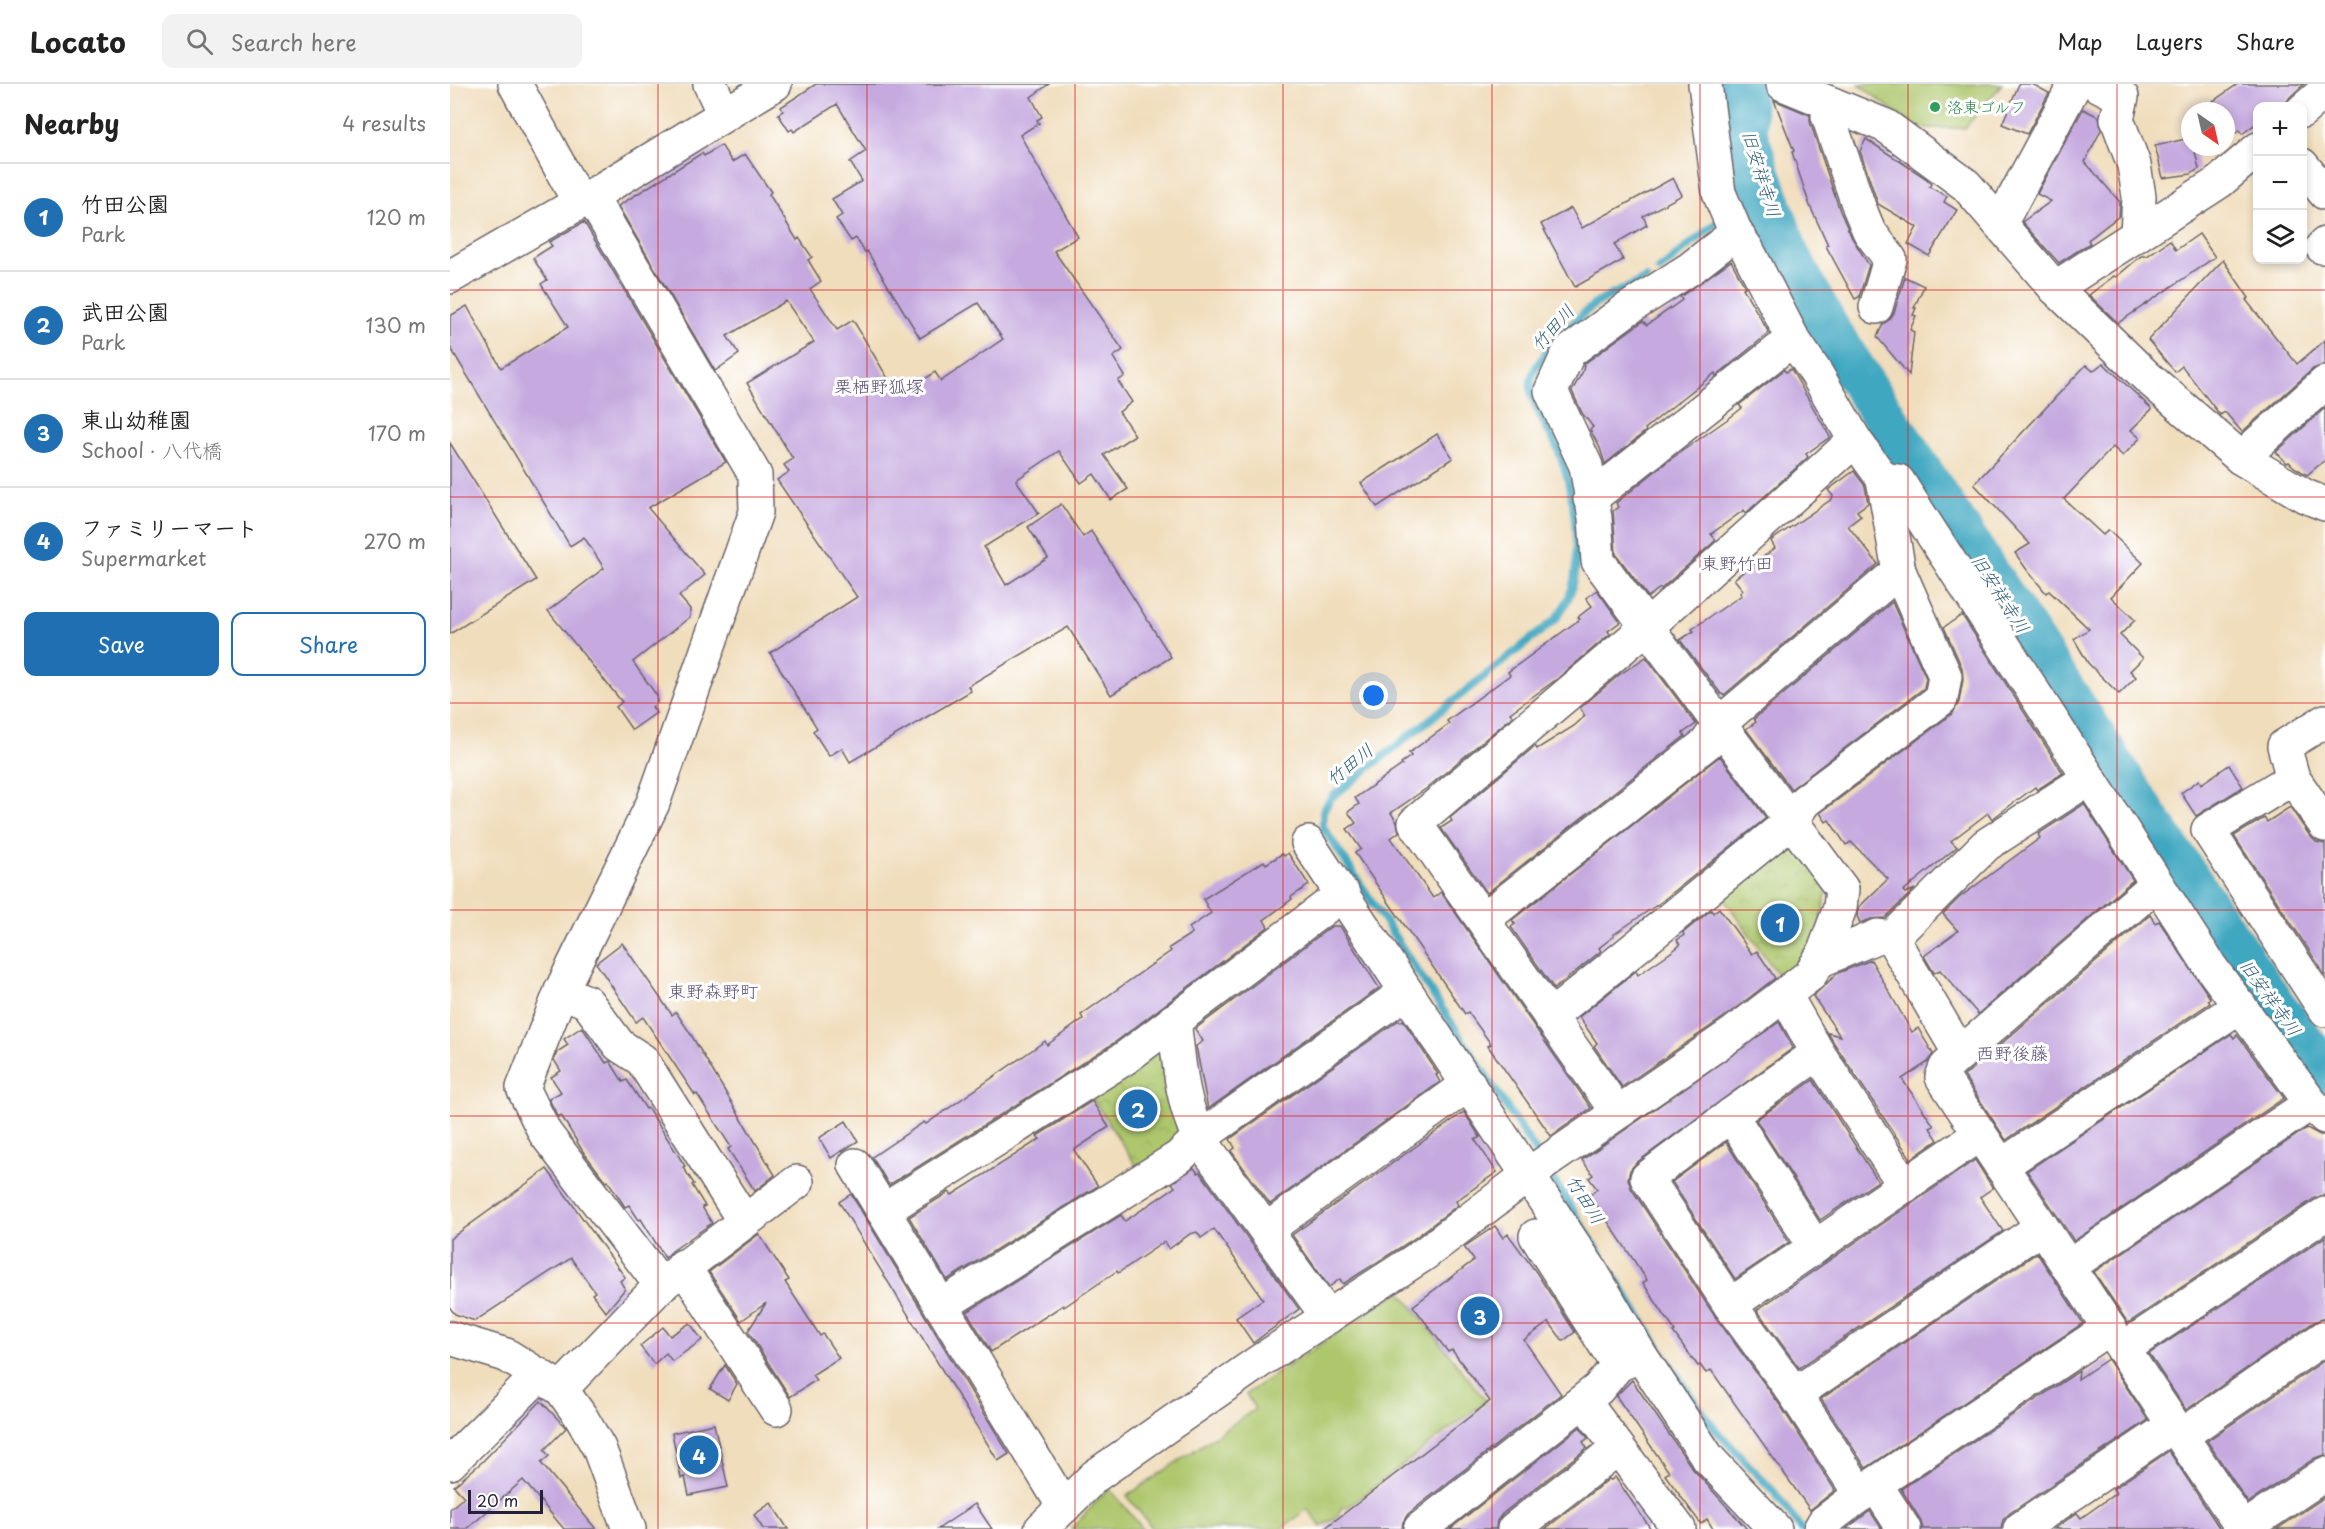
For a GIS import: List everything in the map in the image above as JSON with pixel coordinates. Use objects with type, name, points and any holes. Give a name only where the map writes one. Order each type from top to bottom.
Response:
[{"type":"street","points":[[710,84],[724,114]]},
{"type":"street","points":[[450,277],[585,199],[775,84]]},
{"type":"street","points":[[1550,1017],[1790,822],[1805,801],[1941,699],[1945,676],[1899,571],[1883,479],[1855,440],[1816,373],[1793,339],[1734,228],[1719,193],[1705,84]]},
{"type":"street","points":[[1783,84],[1886,126],[1966,185],[2055,288],[2147,377],[2241,458],[2318,493]]},
{"type":"street","points":[[2000,224],[2075,84]]},
{"type":"street","points":[[2096,84],[2122,97],[2117,119],[2134,165],[2139,196],[2138,235]]},
{"type":"street","points":[[503,87],[585,199],[755,475],[756,512],[653,803],[561,991],[523,1088],[545,1132],[672,1276],[776,1408]]},
{"type":"street","points":[[2307,107],[2325,92]]},
{"type":"street","points":[[1832,104],[1828,116],[1859,207],[1869,231],[1890,260],[1876,307]]},
{"type":"street","points":[[2055,288],[2219,182],[2253,153]]},
{"type":"street","points":[[2307,171],[2325,193]]},
{"type":"street","points":[[1041,1529],[1095,1476],[1260,1361],[1423,1255],[1531,1172],[1785,995],[1810,975],[1819,961],[1840,908],[1842,889],[1598,561],[1595,518],[1586,466],[1551,391],[1569,352],[1626,310],[1691,268],[1734,228]]},
{"type":"street","points":[[1590,499],[1793,339]]},
{"type":"street","points":[[2241,458],[2325,383]]},
{"type":"street","points":[[1617,1112],[1415,823],[1647,626],[1855,440]]},
{"type":"street","points":[[1883,479],[1898,481],[2157,884],[2240,1006],[2318,1110],[2068,1267]]},
{"type":"street","points":[[1484,919],[1707,743],[1720,723],[1899,571]]},
{"type":"street","points":[[2325,720],[2284,746],[2293,778],[2325,825]]},
{"type":"street","points":[[2293,778],[2208,830],[2325,1010]]},
{"type":"street","points":[[1892,938],[1986,845],[2088,779]]},
{"type":"street","points":[[1308,843],[1406,992],[1531,1172],[1590,1269],[1629,1360]]},
{"type":"street","points":[[2157,884],[1960,1054],[1946,1067],[1942,1077],[2177,1430],[2239,1528],[2325,1474]]},
{"type":"street","points":[[883,1211],[1150,1041],[1174,1020],[1343,894]]},
{"type":"street","points":[[1819,961],[1878,936],[1892,938]]},
{"type":"street","points":[[1892,938],[1960,1054]]},
{"type":"street","points":[[561,991],[587,1002],[619,1045],[642,1060],[744,1221]]},
{"type":"street","points":[[941,1306],[1179,1157],[1199,1138],[1406,992]]},
{"type":"street","points":[[1785,995],[1818,1053],[1905,1186]]},
{"type":"street","points":[[2001,1166],[2240,1006]]},
{"type":"street","points":[[1174,1020],[1181,1080],[1189,1118],[1199,1138],[1328,1317]]},
{"type":"street","points":[[1818,1053],[1647,1178],[1730,1305],[1795,1394],[1868,1490],[1904,1529]]},
{"type":"street","points":[[1266,1230],[1469,1084]]},
{"type":"street","points":[[1731,1115],[1815,1247]]},
{"type":"street","points":[[1730,1305],[1980,1134]]},
{"type":"street","points":[[855,1165],[1064,1506]]},
{"type":"street","points":[[450,1463],[550,1382],[672,1276],[797,1182]]},
{"type":"street","points":[[1822,1525],[1868,1490],[2325,1214]]},
{"type":"street","points":[[1795,1394],[2042,1227]]},
{"type":"street","points":[[1536,1236],[1629,1360],[1708,1458],[1775,1529]]},
{"type":"street","points":[[2020,1529],[2325,1337]]},
{"type":"street","points":[[450,1338],[506,1355],[550,1382],[581,1417],[599,1448],[630,1529]]},
{"type":"street","points":[[1420,1529],[1598,1389],[1629,1360]]},
{"type":"street","points":[[1591,1411],[1679,1529]]},
{"type":"street","points":[[1514,1529],[1618,1448]]},
{"type":"green space","name":"洛東ゴルフ","points":[[1859,84],[2002,84],[1965,128],[1915,128]]},
{"type":"green space","points":[[1782,842],[1797,844],[1828,885],[1814,954],[1781,979],[1719,892]]},
{"type":"green space","points":[[1159,1047],[1171,1054],[1180,1127],[1176,1144],[1138,1169],[1088,1091]]},
{"type":"green space","points":[[1400,1291],[1486,1401],[1348,1507],[1341,1508],[1338,1516],[1321,1527],[1308,1509],[1281,1529],[1153,1529],[1127,1496],[1255,1409],[1246,1394]]},
{"type":"green space","points":[[1109,1488],[1143,1529],[1071,1529]]},
{"type":"water","points":[[1723,84],[1755,84],[1757,98],[1723,87]]},
{"type":"building","points":[[816,84],[1049,84],[1031,97],[1042,117],[1037,120],[1039,123],[1020,135],[1078,237],[1054,251],[1123,350],[1113,357],[1125,376],[1118,381],[1132,402],[1119,412],[1135,435],[1104,455],[1128,489],[1111,500],[1094,474],[1081,483],[1059,451],[1016,480],[1039,513],[984,547],[1006,585],[1048,558],[1028,527],[1061,504],[1083,537],[1091,531],[1171,657],[1111,695],[1068,627],[968,686],[971,691],[850,762],[842,748],[829,756],[813,731],[817,728],[770,653],[857,597],[777,480],[789,472],[784,465],[793,459],[747,383],[814,342],[786,301],[727,336],[739,354],[715,371],[618,206],[702,153],[704,156],[721,145],[732,162],[745,154],[771,192],[769,194],[797,240],[799,238],[812,257],[808,260],[821,281],[810,289],[837,330],[853,320],[896,392],[903,387],[906,392],[935,372],[941,381],[1003,339],[978,303],[920,338],[867,251],[865,252],[856,238],[851,241],[836,219],[842,215],[832,199],[862,181],[850,162],[866,151],[837,104],[794,132],[792,129],[789,131],[778,114],[783,111],[781,107]]},
{"type":"building","points":[[2019,84],[2032,84],[2049,93],[2027,134],[2002,124]]},
{"type":"building","points":[[2238,84],[2304,84],[2287,102],[2253,102],[2253,126],[2242,134],[2239,130],[2235,132],[2235,102],[2212,102]]},
{"type":"building","points":[[1774,100],[1810,115],[1810,122],[1840,211],[1852,238],[1869,265],[1859,297],[1855,299],[1826,246],[1828,245],[1810,206],[1792,152],[1794,151]]},
{"type":"building","points":[[2083,109],[2099,117],[2101,130],[2085,162],[2120,202],[2119,216],[2088,240],[2090,243],[2059,263],[2022,222],[2051,201],[2037,194]]},
{"type":"building","points":[[1866,139],[1927,179],[1931,184],[1929,187],[1947,196],[1944,202],[1957,210],[1929,256],[1908,244],[1917,227],[1878,204],[1860,151]]},
{"type":"building","points":[[2181,140],[2181,156],[2196,156],[2199,169],[2191,174],[2163,178],[2155,146]]},
{"type":"building","points":[[1673,178],[1682,195],[1643,216],[1647,225],[1614,244],[1623,260],[1575,287],[1541,224],[1571,208],[1582,228]]},
{"type":"building","points":[[584,222],[726,462],[648,508],[705,575],[679,596],[690,609],[690,617],[633,662],[657,696],[657,703],[652,707],[656,713],[632,730],[616,707],[622,702],[548,611],[604,568],[584,537],[570,546],[450,347],[450,316],[467,306],[501,368],[568,327],[541,284],[547,280],[533,258],[552,246],[549,242]]},
{"type":"building","points":[[2199,234],[2215,257],[2118,323],[2089,295],[2114,276],[2116,277],[2141,256],[2147,256],[2170,240],[2176,250]]},
{"type":"building","points":[[2223,260],[2249,298],[2246,300],[2297,364],[2325,340],[2325,365],[2313,369],[2242,432],[2225,412],[2220,415],[2182,366],[2175,372],[2148,340]]},
{"type":"building","points":[[1731,261],[1745,287],[1743,288],[1769,333],[1716,376],[1715,373],[1673,406],[1605,464],[1600,448],[1590,430],[1593,427],[1582,413],[1572,391],[1583,371],[1584,364],[1643,321],[1647,325],[1682,300],[1680,297]]},
{"type":"building","points":[[1905,277],[1924,286],[1914,308],[1916,308],[1913,315],[1916,316],[1910,330],[1914,332],[1909,375],[1877,337],[1883,324],[1894,313]]},
{"type":"building","points":[[2103,363],[2152,409],[2131,430],[2140,438],[2123,456],[2113,447],[2064,499],[2103,535],[2108,530],[2143,563],[2111,597],[2135,620],[2120,635],[2143,658],[2130,671],[2136,677],[2119,694],[2088,663],[2074,639],[2089,629],[2049,591],[2046,593],[2027,570],[2015,553],[2030,544],[1974,484],[2086,365],[2093,371]]},
{"type":"building","points":[[1791,369],[1830,437],[1806,454],[1808,457],[1746,513],[1744,510],[1711,534],[1716,540],[1661,589],[1648,597],[1616,554],[1613,511],[1618,507],[1616,503],[1668,461],[1732,416],[1742,408],[1739,405],[1784,370],[1786,372]]},
{"type":"building","points":[[2325,408],[2325,460],[2307,475],[2289,462],[2287,463],[2276,452]]},
{"type":"building","points":[[1437,434],[1453,458],[1377,507],[1361,483]]},
{"type":"building","points":[[450,443],[536,580],[450,634]]},
{"type":"building","points":[[1854,471],[1865,486],[1868,503],[1857,511],[1861,516],[1848,526],[1878,564],[1724,695],[1721,694],[1680,640],[1694,631],[1692,629],[1742,595],[1740,593],[1743,590],[1734,579],[1775,548],[1772,540],[1832,499],[1833,496],[1828,490]]},
{"type":"building","points":[[1597,590],[1620,622],[1608,631],[1610,634],[1557,679],[1510,713],[1513,716],[1427,788],[1391,813],[1397,822],[1399,832],[1391,838],[1433,898],[1441,892],[1591,1108],[1551,1136],[1488,1046],[1491,1044],[1468,1012],[1465,1014],[1355,853],[1361,849],[1347,829],[1356,823],[1348,812],[1359,804],[1355,798],[1402,765],[1401,763],[1411,756],[1409,753],[1449,724],[1447,721],[1510,675],[1508,672],[1580,619],[1578,617],[1592,606],[1586,598]]},
{"type":"building","points":[[1892,602],[1926,678],[1924,688],[1791,789],[1746,729],[1756,722],[1754,719]]},
{"type":"building","points":[[1962,615],[2063,773],[2037,790],[2035,787],[1992,819],[1988,813],[1951,841],[1957,847],[1903,891],[1905,893],[1915,889],[1885,918],[1860,923],[1857,916],[1859,907],[1888,879],[1851,842],[1846,845],[1829,820],[1826,822],[1820,813],[1953,713],[1959,702],[1963,679],[1962,668],[1944,627]]},
{"type":"building","points":[[1646,657],[1696,724],[1683,733],[1685,736],[1487,893],[1441,828],[1452,821],[1450,818],[1535,746],[1537,749],[1574,726],[1585,716],[1580,708],[1619,675]]},
{"type":"building","points":[[1720,756],[1766,818],[1661,902],[1613,935],[1599,948],[1601,951],[1554,989],[1511,927],[1515,924],[1512,920]]},
{"type":"building","points":[[2229,765],[2243,787],[2196,816],[2181,793],[2199,780],[2201,784]]},
{"type":"building","points":[[2084,804],[2133,880],[1978,1014],[1940,970],[1934,973],[1924,956],[1958,931],[1943,914],[1960,897],[2040,838],[2038,834]]},
{"type":"building","points":[[2290,807],[2310,836],[2316,842],[2325,844],[2325,975],[2234,836],[2264,818],[2267,822]]},
{"type":"building","points":[[1288,853],[1309,885],[1264,920],[1268,927],[1114,1043],[889,1185],[872,1157],[924,1122],[926,1124],[1045,1041],[1047,1045],[1083,1019],[1081,1015],[1171,951],[1169,948],[1192,933],[1189,928],[1211,913],[1203,899],[1264,861],[1266,864]]},
{"type":"building","points":[[1719,908],[1752,954],[1757,951],[1775,978],[1724,1017],[1622,1087],[1594,1046],[1597,1043],[1579,1017],[1636,971],[1638,975],[1674,950],[1680,945],[1677,940],[1684,935],[1683,933],[1711,910],[1713,913]]},
{"type":"building","points":[[2150,915],[2155,923],[2159,921],[2210,998],[2208,1000],[2210,1003],[2006,1140],[1964,1076]]},
{"type":"building","points":[[1332,926],[1340,926],[1379,988],[1208,1109],[1196,1046],[1203,1041],[1195,1029]]},
{"type":"building","points":[[622,943],[672,1015],[676,1012],[690,1033],[775,1175],[755,1191],[728,1149],[731,1147],[697,1094],[695,1095],[643,1017],[636,1022],[596,963]]},
{"type":"building","points":[[1871,960],[1912,1032],[1918,1028],[1933,1054],[1928,1062],[1902,1079],[1934,1126],[1930,1128],[1938,1140],[1911,1159],[1834,1043],[1828,1033],[1840,1036],[1813,996],[1838,973]]},
{"type":"building","points":[[1399,1020],[1400,1022],[1403,1020],[1438,1074],[1436,1075],[1440,1082],[1270,1204],[1231,1151],[1235,1148],[1230,1139]]},
{"type":"building","points":[[1779,1022],[1793,1048],[1636,1163],[1630,1170],[1628,1179],[1631,1188],[1714,1315],[1780,1405],[1835,1490],[1810,1510],[1711,1370],[1706,1373],[1700,1365],[1698,1366],[1673,1332],[1675,1331],[1643,1283],[1647,1280],[1590,1195],[1597,1189],[1589,1178],[1593,1175],[1582,1160]]},
{"type":"building","points":[[582,1027],[606,1063],[610,1061],[623,1082],[627,1080],[646,1109],[648,1108],[685,1166],[683,1167],[694,1184],[692,1185],[705,1206],[702,1207],[712,1223],[665,1258],[641,1219],[639,1220],[629,1205],[625,1207],[608,1181],[606,1182],[582,1150],[561,1115],[558,1117],[549,1099],[561,1092],[551,1077],[561,1071],[554,1060],[557,1052],[568,1045],[564,1039]]},
{"type":"building","points":[[2231,1034],[2234,1038],[2237,1035],[2284,1098],[2074,1241],[2027,1171]]},
{"type":"building","points":[[1813,1080],[1878,1181],[1820,1220],[1756,1120]]},
{"type":"building","points":[[1092,1101],[1109,1127],[1074,1150],[1098,1186],[947,1280],[909,1217],[949,1192],[952,1195],[1040,1139],[1037,1136]]},
{"type":"building","points":[[1464,1112],[1480,1137],[1475,1140],[1497,1172],[1456,1201],[1458,1205],[1412,1240],[1343,1284],[1340,1279],[1329,1287],[1292,1235]]},
{"type":"building","points":[[846,1121],[858,1141],[831,1158],[819,1138]]},
{"type":"building","points":[[2307,1128],[2320,1135],[2325,1135],[2325,1195],[2315,1198],[2128,1323],[2094,1272]]},
{"type":"building","points":[[1726,1142],[1789,1242],[1735,1279],[1672,1182]]},
{"type":"building","points":[[1975,1160],[1993,1188],[1980,1197],[2003,1231],[1799,1368],[1757,1310]]},
{"type":"building","points":[[1194,1168],[1198,1173],[1200,1172],[1299,1309],[1253,1343],[1236,1318],[1263,1299],[1214,1229],[1201,1238],[1197,1232],[1190,1234],[1169,1249],[1164,1242],[991,1352],[967,1312],[1121,1215],[1125,1221],[1175,1187],[1172,1183]]},
{"type":"building","points":[[547,1169],[625,1277],[620,1281],[625,1289],[606,1312],[592,1294],[595,1292],[571,1258],[475,1321],[455,1314],[450,1308],[450,1239]]},
{"type":"building","points":[[851,1194],[1009,1454],[998,1461],[839,1202]]},
{"type":"building","points":[[1495,1226],[1503,1238],[1508,1234],[1575,1332],[1563,1341],[1549,1322],[1524,1340],[1561,1394],[1408,1514],[1402,1529],[1324,1529],[1490,1401],[1452,1350],[1448,1352],[1413,1306],[1474,1260],[1464,1247]]},
{"type":"building","points":[[759,1234],[789,1280],[785,1282],[820,1336],[823,1334],[839,1358],[812,1375],[816,1380],[790,1397],[748,1331],[766,1303],[741,1321],[709,1272]]},
{"type":"building","points":[[2325,1237],[2325,1318],[2314,1322],[2186,1410],[2149,1354]]},
{"type":"building","points":[[2037,1253],[2083,1323],[1866,1468],[1821,1399]]},
{"type":"building","points":[[690,1323],[702,1340],[672,1361],[666,1353],[654,1364],[640,1346],[663,1327],[670,1336]]},
{"type":"building","points":[[2108,1359],[2148,1420],[2010,1513],[2003,1520],[2001,1529],[1923,1529],[1920,1519],[1901,1489],[2079,1371],[2078,1379]]},
{"type":"building","points":[[2325,1360],[2325,1455],[2315,1458],[2248,1503],[2207,1441]]},
{"type":"building","points":[[725,1365],[737,1384],[728,1400],[710,1389]]},
{"type":"building","points":[[1632,1380],[1692,1468],[1747,1529],[1713,1529],[1707,1519],[1701,1524],[1665,1475],[1669,1472],[1616,1396]]},
{"type":"building","points":[[541,1401],[566,1428],[544,1450],[549,1456],[541,1463],[596,1529],[564,1529],[523,1480],[467,1529],[450,1529],[450,1509],[464,1497],[454,1486],[482,1462]]},
{"type":"building","points":[[714,1424],[728,1487],[689,1495],[685,1477],[681,1478],[672,1433]]},
{"type":"building","points":[[1580,1427],[1588,1438],[1583,1442],[1587,1448],[1502,1514],[1497,1521],[1496,1529],[1450,1529]]},
{"type":"building","points":[[2169,1451],[2220,1529],[2054,1529],[2077,1513],[2081,1518],[2116,1493],[2113,1489]]},
{"type":"building","points":[[1615,1477],[1651,1529],[1545,1529],[1609,1479]]},
{"type":"building","points":[[2325,1497],[2325,1529],[2277,1529]]},
{"type":"building","points":[[771,1503],[788,1529],[763,1529],[754,1515]]},
{"type":"building","points":[[975,1504],[992,1529],[938,1529]]},
{"type":"building","points":[[1870,1511],[1882,1529],[1846,1529]]},
{"type":"waterway","name":"旧安祥寺川","points":[[1741,84],[1746,137],[1787,255],[1829,332],[2148,820],[2273,1005],[2325,1072]]},
{"type":"waterway","name":"竹田川","points":[[1735,203],[1746,137]]},
{"type":"waterway","name":"竹田川","points":[[1659,270],[1721,219]]},
{"type":"waterway","name":"竹田川","points":[[1540,1158],[1323,827],[1323,811],[1332,797],[1555,620],[1563,609],[1571,592],[1575,572],[1577,555],[1575,518],[1568,481],[1558,449],[1538,412],[1531,392],[1533,373],[1552,346],[1590,308],[1646,278]]},
{"type":"waterway","name":"竹田川","points":[[1548,1171],[1674,1371],[1714,1428],[1775,1493],[1801,1529]]},
{"type":"place","name":"洛東ゴルフ","points":[[1935,107]]},
{"type":"place","name":"竹田公園","points":[[1780,923]]},
{"type":"place","name":"武田公園","points":[[1138,1109]]},
{"type":"place","name":"東山幼稚園","points":[[1480,1316]]},
{"type":"place","name":"ファミリーマート","points":[[699,1455]]},
{"type":"district","name":"栗栖野狐塚","points":[[879,387]]},
{"type":"district","name":"東野竹田","points":[[1737,564]]},
{"type":"district","name":"東野森野町","points":[[713,992]]},
{"type":"district","name":"西野後藤","points":[[2012,1054]]}]
